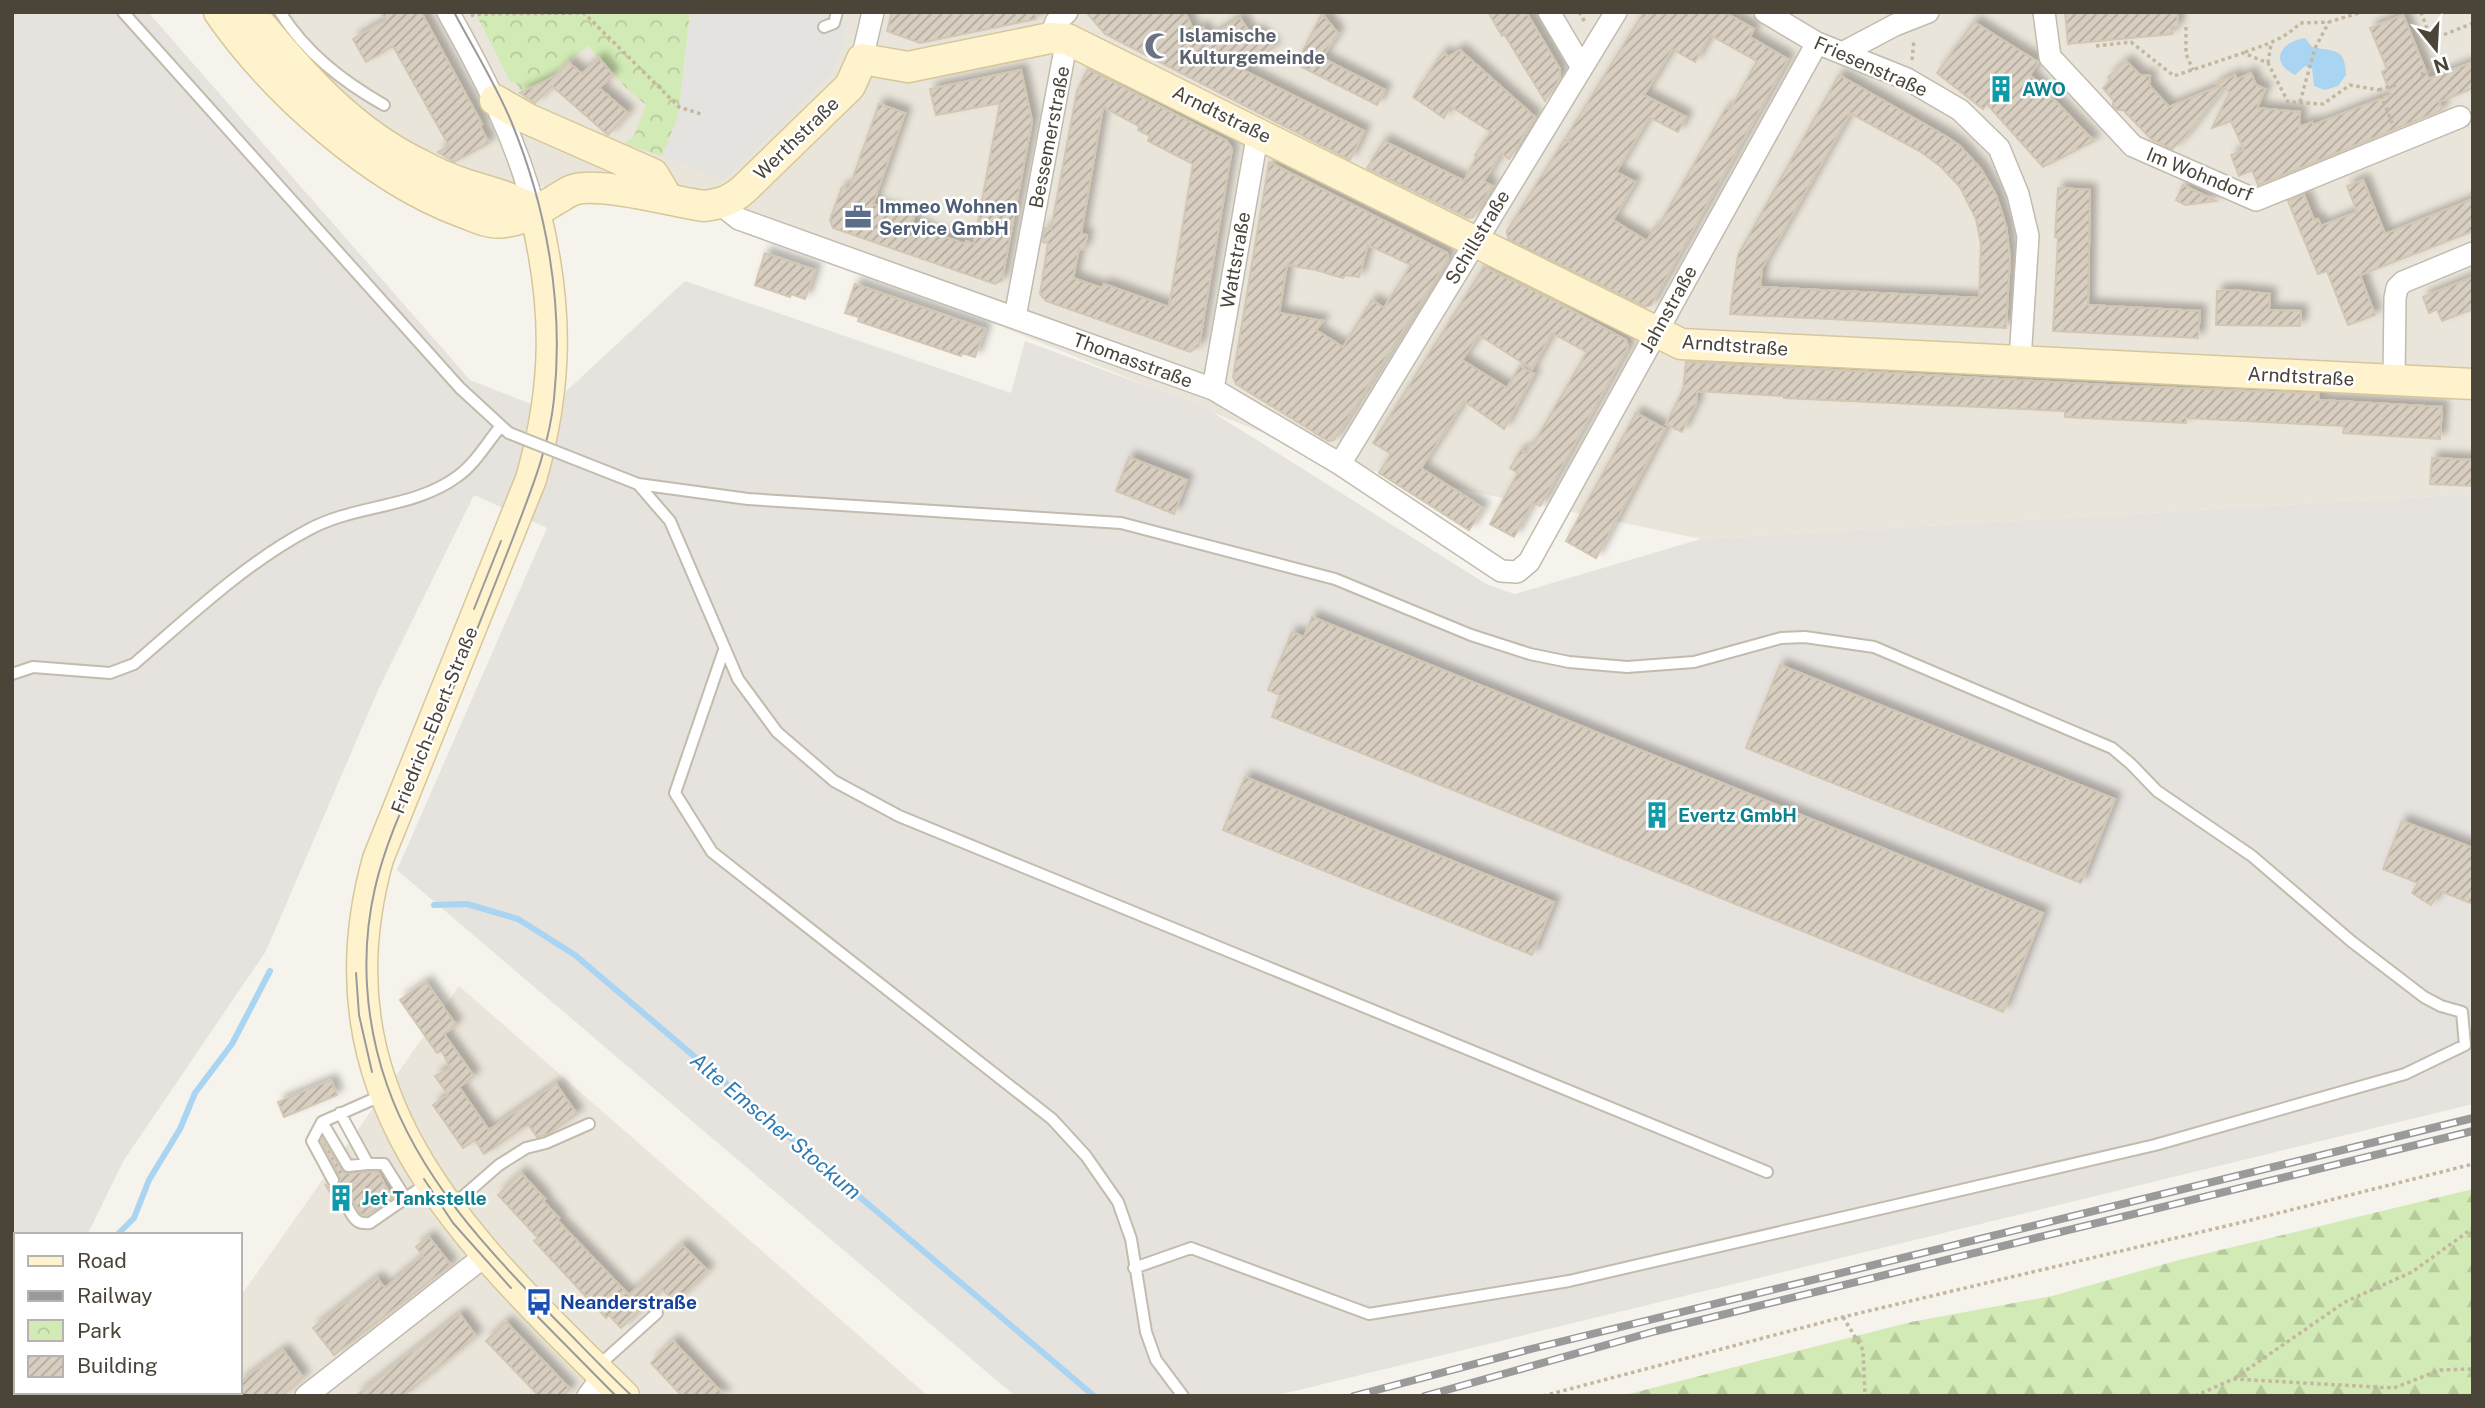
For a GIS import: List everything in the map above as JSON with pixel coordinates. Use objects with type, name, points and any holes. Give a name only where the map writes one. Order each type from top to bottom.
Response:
[{"type":"street","points":[[219,12],[264,67],[345,145],[405,185],[444,205],[490,222],[513,222],[573,190],[593,187],[704,206],[720,204]]},
{"type":"street","points":[[250,12],[325,98],[392,151],[454,181],[523,203],[535,212]]},
{"type":"street","points":[[873,12],[862,60],[908,66],[1061,30]]},
{"type":"street","points":[[1549,12],[1581,66]]},
{"type":"street","name":"Schillstraße","points":[[1340,464],[1616,12]]},
{"type":"street","name":"Friesenstraße","points":[[1765,12],[1816,43],[1907,79],[1960,110],[1999,148],[2018,194],[2028,236],[2020,360]]},
{"type":"street","name":"Im Wohndorf","points":[[2044,12],[2050,57],[2133,146],[2256,200],[2460,117]]},
{"type":"street","points":[[1844,52],[1920,15]]},
{"type":"street","name":"Friedrich-Ebert-Straße","points":[[451,19],[495,100],[516,149],[535,212],[547,273],[551,375],[543,437],[527,489],[383,843],[367,900],[362,940],[363,1005],[370,1045],[385,1094],[410,1147],[431,1181],[486,1255],[603,1384]]},
{"type":"street","name":"Arndtstraße","points":[[1061,30],[1681,344],[2473,384]]},
{"type":"street","name":"Bessemerstraße","points":[[1015,317],[1061,30]]},
{"type":"street","name":"Jahnstraße","points":[[1517,572],[1529,562],[1816,43]]},
{"type":"street","name":"Werthstraße","points":[[720,204],[743,190],[850,86],[862,60]]},
{"type":"street","points":[[495,100],[528,119],[653,174],[668,199]]},
{"type":"street","name":"Wattstraße","points":[[1213,389],[1258,132]]},
{"type":"street","name":"Thomasstraße","points":[[720,204],[739,219],[1213,389],[1340,464],[1501,571],[1517,572]]},
{"type":"street","points":[[2394,381],[2397,288],[2403,282],[2473,253]]},
{"type":"street","points":[[306,1396],[486,1255]]},
{"type":"lane","points":[[123,12],[460,388],[505,430],[638,484],[748,499],[1121,523],[1335,579],[1471,635],[1530,654],[1569,662],[1627,667],[1694,662],[1781,638],[1805,637],[1874,647],[2112,748],[2157,791],[2252,856],[2351,941],[2424,997],[2441,1006],[2462,1012],[2465,1045],[2405,1074],[2155,1145],[1569,1281],[1369,1314],[1191,1248],[1134,1268]]},
{"type":"lane","points":[[280,12],[336,76],[384,104]]},
{"type":"lane","points":[[824,27],[834,23],[837,12]]},
{"type":"lane","points":[[12,674],[33,667],[110,673],[134,664],[270,554],[310,528],[409,500],[442,485],[460,475],[505,430]]},
{"type":"lane","points":[[638,484],[670,521],[738,679],[777,732],[834,781],[899,816],[1767,1172]]},
{"type":"lane","points":[[724,650],[675,793],[712,852],[1052,1119],[1086,1156],[1118,1202],[1131,1239],[1146,1332],[1156,1360],[1182,1395]]},
{"type":"lane","points":[[333,1180],[312,1141],[322,1122],[385,1094]]},
{"type":"lane","points":[[340,1113],[368,1164]]},
{"type":"lane","points":[[322,1122],[348,1166],[384,1164],[406,1199]]},
{"type":"lane","points":[[449,1208],[499,1165],[526,1148],[546,1143],[589,1125]]},
{"type":"lane","points":[[347,1206],[355,1221],[370,1223],[431,1181]]},
{"type":"lane","points":[[603,1384],[657,1313]]},
{"type":"path","points":[[2096,46],[2131,42],[2174,76],[2271,43],[2291,32],[2300,23],[2329,22],[2362,12]]},
{"type":"path","points":[[2421,12],[2441,67],[2421,74]]},
{"type":"path","points":[[451,19],[475,14],[583,13],[679,107],[701,114]]},
{"type":"path","points":[[1907,79],[1920,15]]},
{"type":"path","points":[[2300,103],[2315,48],[2329,22]]},
{"type":"path","points":[[2431,40],[2473,23]]},
{"type":"path","points":[[2186,27],[2186,54],[2193,70]]},
{"type":"path","points":[[2271,43],[2268,63],[2288,102],[2323,104],[2350,85],[2379,90],[2398,83]]},
{"type":"path","points":[[2243,53],[2268,63]]},
{"type":"path","points":[[2379,90],[2400,141]]},
{"type":"path","points":[[1543,1396],[1843,1317],[2473,1164]]},
{"type":"path","points":[[2195,1396],[2233,1379],[2345,1302],[2412,1272],[2473,1228]]},
{"type":"path","points":[[1843,1317],[1863,1350],[1865,1396]]},
{"type":"path","points":[[2233,1379],[2394,1388],[2440,1370],[2473,1369]]},
{"type":"shaded area","points":[[12,12],[148,12],[470,380],[546,410],[685,281],[1011,393],[1025,341],[1204,407],[1488,585],[1515,594],[1701,539],[2473,494],[2473,1104],[1274,1396],[1015,1396],[397,870],[547,528],[474,495],[379,688],[266,951],[124,1160],[88,1233],[14,1233],[12,1384]]},
{"type":"shaded area","points":[[268,12],[2473,12],[2473,494],[1701,539],[1340,464],[704,206],[474,178],[371,125],[291,44]]},
{"type":"shaded area","points":[[691,12],[831,12],[830,16],[847,23],[839,59],[832,73],[778,129],[722,180],[662,156],[678,117]]},
{"type":"shaded area","points":[[459,986],[928,1396],[170,1396],[242,1394],[242,1294]]},
{"type":"green space","points":[[475,12],[690,12],[678,117],[662,156],[624,144],[634,136],[646,105],[626,88],[588,46],[543,82],[521,92],[515,82],[511,83]]},
{"type":"green space","points":[[2473,1189],[2473,1396],[1621,1396],[1911,1322],[2052,1296],[2179,1260]]},
{"type":"water","points":[[2305,38],[2312,47],[2341,55],[2346,75],[2338,86],[2325,90],[2314,86],[2312,68],[2305,66],[2295,75],[2282,64],[2280,59],[2284,48]]},
{"type":"building","points":[[381,12],[421,12],[482,124],[480,126],[489,143],[454,162],[438,152],[449,146],[393,46],[366,62],[353,39],[386,20]]},
{"type":"building","points":[[892,12],[1035,12],[1036,19],[920,43],[887,31]]},
{"type":"building","points":[[1086,12],[1185,12],[1194,32],[1203,27],[1209,38],[1240,18],[1252,36],[1257,31],[1274,47],[1243,70],[1364,131],[1350,160],[1105,34]]},
{"type":"building","points":[[1488,12],[1526,12],[1560,69],[1560,78],[1545,101],[1504,34],[1502,36]]},
{"type":"building","points":[[1644,12],[1724,12],[1754,29],[1750,37],[1788,59],[1651,305],[1646,307],[1508,239],[1507,231],[1565,139],[1572,145],[1567,136]],"holes":[[[1710,35],[1757,61],[1730,110],[1726,108],[1657,229],[1654,228],[1647,241],[1613,220],[1635,182],[1616,172],[1649,117],[1678,132],[1686,117],[1644,95],[1672,49],[1695,62]]]},
{"type":"building","points":[[2065,12],[2177,12],[2178,27],[2172,27],[2172,34],[2068,44]]},
{"type":"building","points":[[1322,14],[1338,33],[1322,58],[1385,90],[1377,105],[1296,64]]},
{"type":"building","points":[[2403,15],[2429,79],[2473,62],[2473,88],[2439,102],[2442,110],[2258,185],[2252,170],[2239,176],[2231,155],[2244,150],[2231,121],[2212,128],[2230,92],[2223,88],[2185,137],[2172,149],[2151,139],[2123,110],[2117,110],[2103,88],[2111,80],[2108,77],[2126,61],[2140,75],[2150,76],[2149,85],[2169,107],[2220,86],[2216,84],[2235,75],[2237,79],[2251,73],[2256,85],[2265,89],[2257,108],[2300,112],[2299,127],[2312,122],[2313,125],[2391,95],[2382,72],[2387,69],[2370,28]]},
{"type":"building","name":"AWO","points":[[1974,22],[2038,62],[2030,75],[2094,141],[2043,167],[1987,104],[1983,109],[1937,73]]},
{"type":"building","points":[[1460,50],[1535,117],[1509,159],[1501,153],[1484,181],[1492,186],[1473,217],[1468,218],[1367,168],[1384,141],[1464,181],[1477,156],[1475,155],[1491,132],[1450,106],[1444,118],[1413,97],[1443,52],[1448,57]]},
{"type":"building","points":[[599,58],[613,75],[599,88],[628,113],[608,135],[552,86],[535,103],[520,93],[556,76],[568,62],[582,74]]},
{"type":"building","points":[[1088,69],[1227,141],[1232,149],[1199,346],[1190,352],[1046,301],[1040,294],[1048,243],[1042,242],[1045,228],[1051,229],[1077,91]],"holes":[[[1103,107],[1139,126],[1138,130],[1150,136],[1148,141],[1193,164],[1169,307],[1104,284],[1102,288],[1073,278],[1079,249],[1084,250],[1087,235],[1081,234]]]},
{"type":"building","points":[[1021,70],[1032,121],[1002,280],[995,284],[833,228],[830,220],[842,187],[849,189],[879,104],[905,113],[873,204],[914,217],[912,223],[926,227],[925,230],[965,244],[966,241],[974,244],[1000,103],[936,115],[930,89]]},
{"type":"building","points":[[1839,75],[1947,137],[1960,146],[1981,169],[1996,195],[2006,226],[2010,257],[2006,328],[1730,314],[1738,255]],"holes":[[[1850,113],[1921,152],[1941,167],[1960,187],[1976,219],[1981,244],[1979,298],[1760,287],[1762,268]]]},
{"type":"building","points":[[1269,162],[1447,253],[1448,259],[1334,440],[1328,441],[1236,384],[1233,377]],"holes":[[[1368,245],[1411,265],[1384,308],[1372,300],[1343,347],[1316,330],[1323,321],[1279,313],[1287,265],[1343,278],[1345,275],[1359,277]]]},
{"type":"building","points":[[2363,180],[2385,234],[2473,199],[2473,231],[2360,275],[2375,315],[2348,325],[2327,271],[2318,274],[2288,201],[2304,195],[2314,220],[2318,219],[2321,226],[2357,212],[2347,186]]},
{"type":"building","points":[[2183,185],[2216,201],[2185,205],[2176,200]]},
{"type":"building","points":[[2058,188],[2090,190],[2088,305],[2200,311],[2198,338],[2053,331]]},
{"type":"building","points":[[765,253],[815,270],[805,299],[791,294],[790,297],[755,285]]},
{"type":"building","points":[[1484,267],[1626,340],[1628,347],[1540,506],[1533,502],[1514,537],[1490,524],[1518,473],[1510,468],[1521,450],[1526,453],[1531,444],[1533,445],[1587,352],[1552,333],[1532,369],[1479,335],[1462,360],[1507,388],[1520,366],[1534,374],[1504,429],[1464,401],[1421,468],[1483,508],[1469,530],[1379,473],[1391,454],[1373,443]]},
{"type":"building","points":[[2473,277],[2473,309],[2442,321],[2437,309],[2429,313],[2423,297]]},
{"type":"building","points":[[855,284],[985,329],[975,357],[962,353],[961,356],[858,321],[859,317],[845,313]]},
{"type":"building","points":[[2217,291],[2270,294],[2269,310],[2301,311],[2300,326],[2216,325]]},
{"type":"building","points":[[1686,362],[2319,394],[2319,400],[2442,407],[2440,439],[2343,433],[2344,426],[2186,418],[2186,423],[2065,417],[2065,411],[1784,398],[1697,391],[1696,404],[1682,432],[1666,424],[1683,390]]},
{"type":"building","points":[[1636,413],[1665,429],[1596,558],[1566,541]]},
{"type":"building","points":[[1129,457],[1187,480],[1174,514],[1116,491]]},
{"type":"building","points":[[2432,458],[2473,460],[2473,486],[2430,484]]},
{"type":"building","name":"Evertz GmbH","points":[[1312,617],[2043,913],[2003,1012],[1272,717],[1280,695],[1268,690],[1292,632],[1304,637]]},
{"type":"building","points":[[1780,665],[2115,799],[2081,883],[1746,748]]},
{"type":"building","points":[[1245,777],[1554,902],[1532,955],[1223,830]]},
{"type":"building","points":[[2402,821],[2473,848],[2473,904],[2440,891],[2431,905],[2412,893],[2418,883],[2383,869]]},
{"type":"building","points":[[426,982],[456,1025],[444,1034],[474,1076],[459,1087],[489,1130],[556,1084],[577,1114],[548,1134],[537,1137],[528,1124],[484,1154],[475,1140],[463,1148],[433,1105],[448,1095],[435,1076],[450,1068],[442,1051],[437,1053],[400,1000]]},
{"type":"building","points":[[331,1080],[337,1095],[284,1117],[278,1102]]},
{"type":"building","points":[[322,1138],[344,1173],[378,1172],[392,1198],[367,1215],[361,1214],[354,1202],[348,1198],[341,1201],[340,1210],[325,1184],[336,1187],[340,1184],[340,1177],[321,1141]]},
{"type":"building","points":[[521,1173],[545,1199],[543,1201],[559,1218],[557,1220],[629,1295],[682,1245],[708,1271],[675,1302],[662,1289],[621,1328],[609,1315],[606,1318],[534,1241],[538,1238],[498,1195]]},
{"type":"building","points":[[429,1237],[451,1265],[334,1355],[313,1328],[377,1278],[385,1288],[423,1256],[416,1247]]},
{"type":"building","points":[[460,1314],[476,1336],[403,1396],[356,1396]]},
{"type":"building","points":[[506,1322],[570,1389],[563,1396],[539,1396],[486,1341]]},
{"type":"building","points":[[673,1341],[725,1396],[682,1396],[651,1363]]},
{"type":"building","points":[[283,1350],[303,1377],[282,1396],[240,1396],[242,1381]]},
{"type":"waterway","name":"Alte Emscher Stockum","points":[[434,905],[467,904],[518,919],[575,955],[1094,1396]]},
{"type":"waterway","name":"Alte Emscher Stockum","points":[[119,1233],[134,1218],[149,1180],[180,1129],[195,1093],[232,1044],[270,971]]},
{"type":"tram line","points":[[454,12],[511,121],[524,154],[543,222],[550,257],[557,328],[554,399],[543,453],[526,504],[380,869],[367,937],[370,1012],[387,1085],[417,1151],[437,1182],[505,1267],[632,1396]]},
{"type":"tram line","points":[[474,609],[501,541]]},
{"type":"tram line","points":[[356,973],[359,1015],[372,1072]]},
{"type":"tram line","points":[[424,1179],[453,1223],[511,1288]]},
{"type":"tram line","points":[[530,1309],[616,1396]]},
{"type":"railway","points":[[1354,1396],[1531,1349],[2473,1118]]},
{"type":"railway","points":[[1425,1396],[1656,1331],[2473,1131]]},
{"type":"place","name":"Islamische Kulturgemeinde","points":[[1158,46]]},
{"type":"place","name":"AWO","points":[[2001,89]]},
{"type":"place","name":"Immeo Wohnen Service GmbH","points":[[858,217]]},
{"type":"place","name":"Evertz GmbH","points":[[1657,815]]},
{"type":"place","name":"Jet Tankstelle","points":[[341,1198]]},
{"type":"place","name":"Neanderstraße","points":[[539,1302]]}]
